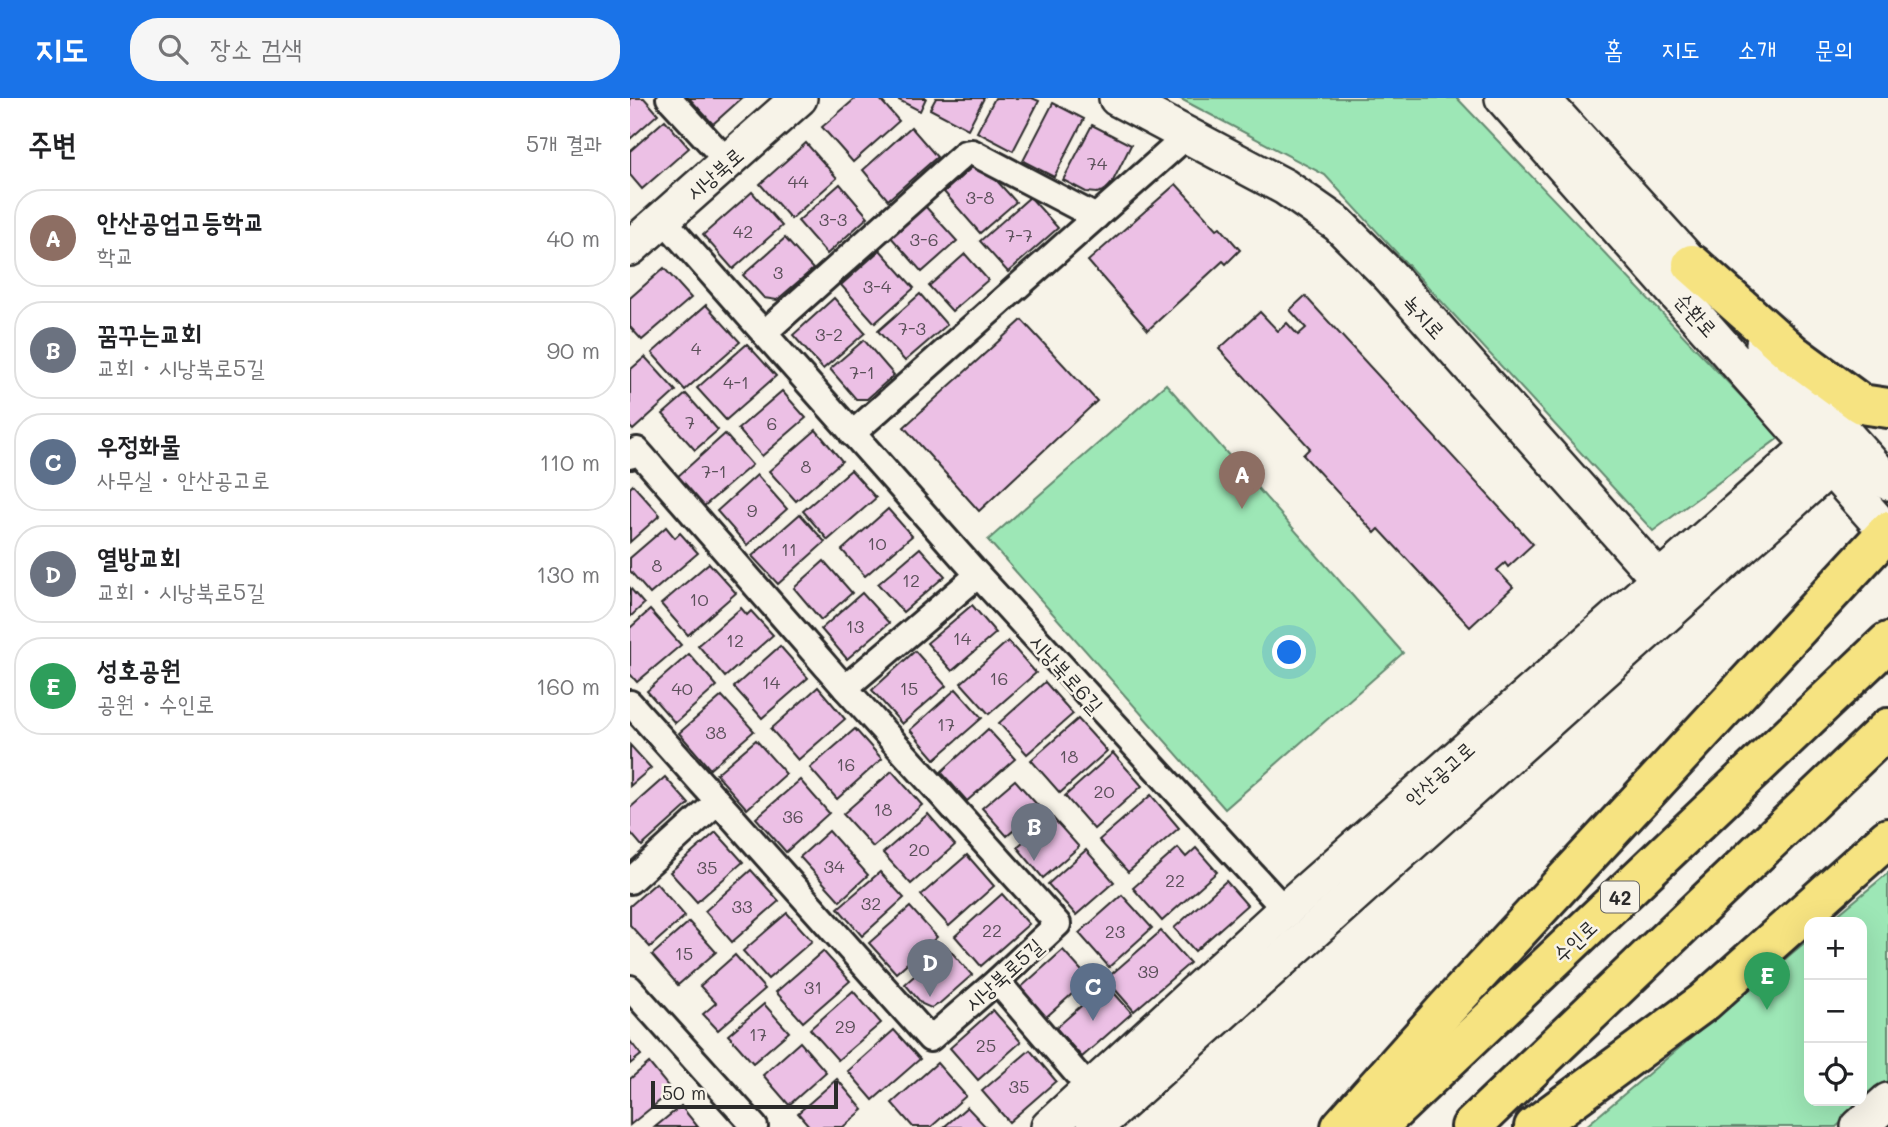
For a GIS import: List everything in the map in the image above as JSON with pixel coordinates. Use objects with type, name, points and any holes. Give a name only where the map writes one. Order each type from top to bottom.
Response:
[{"type":"main road","points":[[1692,264],[1793,354],[1861,404],[1888,408]]},
{"type":"main road","points":[[1341,1127],[1446,1009],[1888,532]]},
{"type":"main road","name":"수인로","points":[[1377,1127],[1876,655]]},
{"type":"main road","points":[[1471,1127],[1888,728]]},
{"type":"main road","points":[[1534,1127],[1704,1002],[1888,838]]},
{"type":"street","points":[[669,98],[727,161]]},
{"type":"street","name":"시낭북로","points":[[630,248],[799,98]]},
{"type":"street","name":"녹지로","points":[[1117,98],[1285,187],[1338,224],[1389,275],[1669,590]]},
{"type":"street","name":"순환로","points":[[1503,98],[1832,445],[1888,482]]},
{"type":"street","name":"순환로","points":[[1541,98],[1692,264],[1832,445],[1888,532]]},
{"type":"street","points":[[852,434],[1188,135]]},
{"type":"street","points":[[764,333],[965,153],[972,152],[1096,217]]},
{"type":"street","name":"시낭북로6길","points":[[662,218],[978,575],[1285,910]]},
{"type":"street","name":"안산공고로","points":[[1095,1127],[1669,590],[1832,445]]},
{"type":"street","name":"시낭북로5길","points":[[630,456],[637,450],[845,688],[1058,924],[930,1040],[630,704]]},
{"type":"street","points":[[845,688],[978,575]]},
{"type":"street","name":"안산공고로","points":[[1049,1127],[1285,910],[1669,590]]},
{"type":"street","points":[[630,881],[717,802]]},
{"type":"street","points":[[997,981],[1089,1088]]},
{"type":"street","points":[[630,988],[755,1127]]},
{"type":"street","points":[[1859,1127],[1888,1101]]},
{"type":"green space","points":[[1179,98],[1457,98],[1780,437],[1653,531],[1325,175]]},
{"type":"green space","points":[[1166,384],[1403,653],[1225,809],[988,540]]},
{"type":"green space","points":[[1888,873],[1888,1081],[1867,1100],[1867,917],[1835,917]]},
{"type":"green space","points":[[1804,943],[1804,1106],[1860,1106],[1836,1127],[1585,1127]]},
{"type":"building","points":[[630,98],[644,98],[658,114],[630,139]]},
{"type":"building","points":[[689,98],[742,98],[713,124]]},
{"type":"building","points":[[856,98],[879,98],[899,121],[853,162],[822,127]]},
{"type":"building","points":[[895,98],[926,98],[920,111]]},
{"type":"building","points":[[936,98],[984,98],[968,129],[930,109]]},
{"type":"building","points":[[995,98],[1032,98],[1039,101],[1013,151],[977,132]]},
{"type":"building","points":[[1053,103],[1084,119],[1054,177],[1023,161]]},
{"type":"building","points":[[665,120],[689,148],[642,189],[630,175],[630,151]]},
{"type":"building","points":[[1092,125],[1131,145],[1112,183],[1106,190],[1097,193],[1086,192],[1063,180]]},
{"type":"building","points":[[911,127],[937,157],[888,200],[863,170]]},
{"type":"building","points":[[806,143],[837,178],[791,219],[760,184]]},
{"type":"building","points":[[979,161],[1016,202],[980,233],[944,192]]},
{"type":"building","points":[[840,184],[868,217],[827,254],[798,221]]},
{"type":"building","points":[[1176,184],[1240,250],[1226,264],[1223,261],[1148,330],[1088,261]]},
{"type":"building","points":[[752,192],[782,226],[733,269],[703,235]]},
{"type":"building","points":[[1030,197],[1058,228],[1008,272],[980,241]]},
{"type":"building","points":[[925,206],[957,241],[922,272],[890,236]]},
{"type":"building","points":[[785,238],[813,269],[777,300],[764,298],[743,275]]},
{"type":"building","points":[[880,250],[914,288],[875,323],[841,285]]},
{"type":"building","points":[[965,254],[988,280],[952,311],[929,286]]},
{"type":"building","points":[[664,268],[691,298],[642,340],[630,327],[630,298]]},
{"type":"building","points":[[920,294],[947,325],[905,361],[878,331]]},
{"type":"building","points":[[1305,296],[1533,544],[1508,567],[1505,563],[1497,570],[1513,587],[1470,627],[1379,529],[1375,533],[1303,455],[1310,448],[1219,349],[1260,312],[1278,331],[1287,323],[1298,335],[1306,328],[1290,310]]},
{"type":"building","points":[[834,298],[865,333],[823,369],[793,335]]},
{"type":"building","points":[[706,305],[740,342],[685,390],[652,353]]},
{"type":"building","points":[[1022,320],[1097,401],[979,511],[904,427]]},
{"type":"building","points":[[864,340],[894,375],[867,399],[856,399],[830,369]]},
{"type":"building","points":[[747,344],[776,376],[726,420],[697,388]]},
{"type":"building","points":[[645,357],[676,391],[633,430],[630,427],[630,370]]},
{"type":"building","points":[[782,391],[806,418],[762,456],[738,429]]},
{"type":"building","points":[[686,394],[718,430],[695,450],[663,414]]},
{"type":"building","points":[[816,430],[842,461],[796,501],[769,471]]},
{"type":"building","points":[[725,434],[752,465],[703,507],[677,477]]},
{"type":"building","points":[[851,470],[876,498],[828,540],[803,511]]},
{"type":"building","points":[[757,475],[787,509],[747,545],[717,511]]},
{"type":"building","points":[[633,485],[660,515],[630,542],[630,488]]},
{"type":"building","points":[[888,509],[912,536],[865,576],[842,550]]},
{"type":"building","points":[[800,514],[825,542],[778,584],[752,556]]},
{"type":"building","points":[[666,527],[675,538],[680,533],[698,553],[650,594],[630,571],[630,558]]},
{"type":"building","points":[[920,548],[945,576],[903,612],[878,584]]},
{"type":"building","points":[[824,561],[852,593],[821,620],[794,588]]},
{"type":"building","points":[[709,563],[736,593],[688,635],[661,604]]},
{"type":"building","points":[[630,588],[644,604],[630,617]]},
{"type":"building","points":[[862,593],[889,623],[847,659],[821,629]]},
{"type":"building","points":[[972,605],[996,633],[952,671],[927,643]]},
{"type":"building","points":[[741,608],[747,615],[751,611],[773,635],[725,677],[698,645]]},
{"type":"building","points":[[650,610],[681,645],[637,682],[630,674],[630,628]]},
{"type":"building","points":[[1008,641],[1036,673],[989,714],[961,683]]},
{"type":"building","points":[[780,646],[808,678],[762,718],[734,687]]},
{"type":"building","points":[[915,651],[946,686],[902,724],[872,690]]},
{"type":"building","points":[[689,654],[717,686],[675,723],[647,691]]},
{"type":"building","points":[[1045,682],[1073,714],[1027,754],[999,723]]},
{"type":"building","points":[[818,687],[845,719],[798,760],[771,729]]},
{"type":"building","points":[[956,689],[982,718],[935,759],[910,730]]},
{"type":"building","points":[[722,696],[754,731],[710,769],[679,733]]},
{"type":"building","points":[[1078,719],[1107,751],[1060,793],[1031,760]]},
{"type":"building","points":[[855,729],[882,759],[837,799],[810,768]]},
{"type":"building","points":[[988,729],[1015,759],[967,801],[941,772]]},
{"type":"building","points":[[756,740],[786,774],[747,809],[716,774]]},
{"type":"building","points":[[630,745],[651,768],[630,786]]},
{"type":"building","points":[[1113,753],[1142,786],[1094,829],[1065,796]]},
{"type":"building","points":[[892,771],[922,805],[873,847],[843,814]]},
{"type":"building","points":[[665,777],[689,804],[642,846],[630,832],[630,808]]},
{"type":"building","points":[[800,780],[829,813],[786,852],[756,818]]},
{"type":"building","points":[[1015,780],[1040,808],[1007,836],[982,808]]},
{"type":"building","points":[[1151,795],[1179,828],[1128,872],[1099,840]]},
{"type":"building","points":[[928,814],[955,845],[911,884],[883,853]]},
{"type":"building","points":[[1052,817],[1079,847],[1043,878],[1017,847]]},
{"type":"building","points":[[829,831],[868,875],[840,901],[800,857]]},
{"type":"building","points":[[716,832],[743,862],[697,902],[670,872]]},
{"type":"building","points":[[1178,848],[1186,857],[1196,848],[1217,872],[1162,921],[1133,888]]},
{"type":"building","points":[[1086,850],[1114,882],[1076,915],[1048,884]]},
{"type":"building","points":[[967,855],[994,886],[949,926],[921,895]]},
{"type":"building","points":[[751,870],[779,901],[732,942],[705,911]]},
{"type":"building","points":[[880,872],[904,898],[862,936],[838,908]]},
{"type":"building","points":[[1226,881],[1247,905],[1195,951],[1174,928]]},
{"type":"building","points":[[656,883],[685,916],[650,947],[630,925],[630,906]]},
{"type":"building","points":[[1002,894],[1029,924],[981,966],[955,936]]},
{"type":"building","points":[[1122,895],[1152,928],[1109,967],[1079,933]]},
{"type":"building","points":[[910,907],[937,937],[896,973],[869,943]]},
{"type":"building","points":[[787,913],[812,941],[768,979],[743,951]]},
{"type":"building","points":[[689,922],[716,952],[678,985],[652,955]]},
{"type":"building","points":[[1161,931],[1190,963],[1134,1011],[1106,979]]},
{"type":"building","points":[[947,947],[972,975],[931,1008],[922,1004],[905,984]]},
{"type":"building","points":[[1063,950],[1089,979],[1045,1018],[1019,989]]},
{"type":"building","points":[[823,951],[850,981],[803,1022],[776,992]]},
{"type":"building","points":[[735,955],[765,989],[718,1030],[703,1014],[716,1003],[700,986]]},
{"type":"building","points":[[1106,984],[1132,1013],[1082,1057],[1056,1028]]},
{"type":"building","points":[[853,991],[881,1023],[838,1060],[810,1029]]},
{"type":"building","points":[[764,1004],[789,1032],[753,1063],[728,1035]]},
{"type":"building","points":[[993,1010],[1021,1042],[978,1080],[950,1048]]},
{"type":"building","points":[[894,1030],[920,1059],[873,1100],[848,1071]]},
{"type":"building","points":[[630,1041],[641,1055],[630,1064]]},
{"type":"building","points":[[800,1042],[826,1072],[789,1105],[763,1075]]},
{"type":"building","points":[[1030,1050],[1056,1081],[1009,1122],[982,1091]]},
{"type":"building","points":[[649,1063],[672,1091],[630,1125],[630,1079]]},
{"type":"building","points":[[937,1063],[966,1096],[931,1127],[913,1127],[892,1103]]},
{"type":"building","points":[[837,1079],[863,1110],[843,1127],[810,1127],[798,1113]]},
{"type":"building","points":[[681,1106],[698,1127],[655,1127]]},
{"type":"building","points":[[967,1107],[986,1127],[944,1127]]},
{"type":"place","name":"안산공업고등학교","points":[[1242,509]]},
{"type":"place","name":"꿈꾸는교회","points":[[1034,861]]},
{"type":"place","name":"열방교회","points":[[930,997]]},
{"type":"place","name":"성호공원","points":[[1767,1010]]},
{"type":"place","name":"우정화물","points":[[1093,1021]]}]
